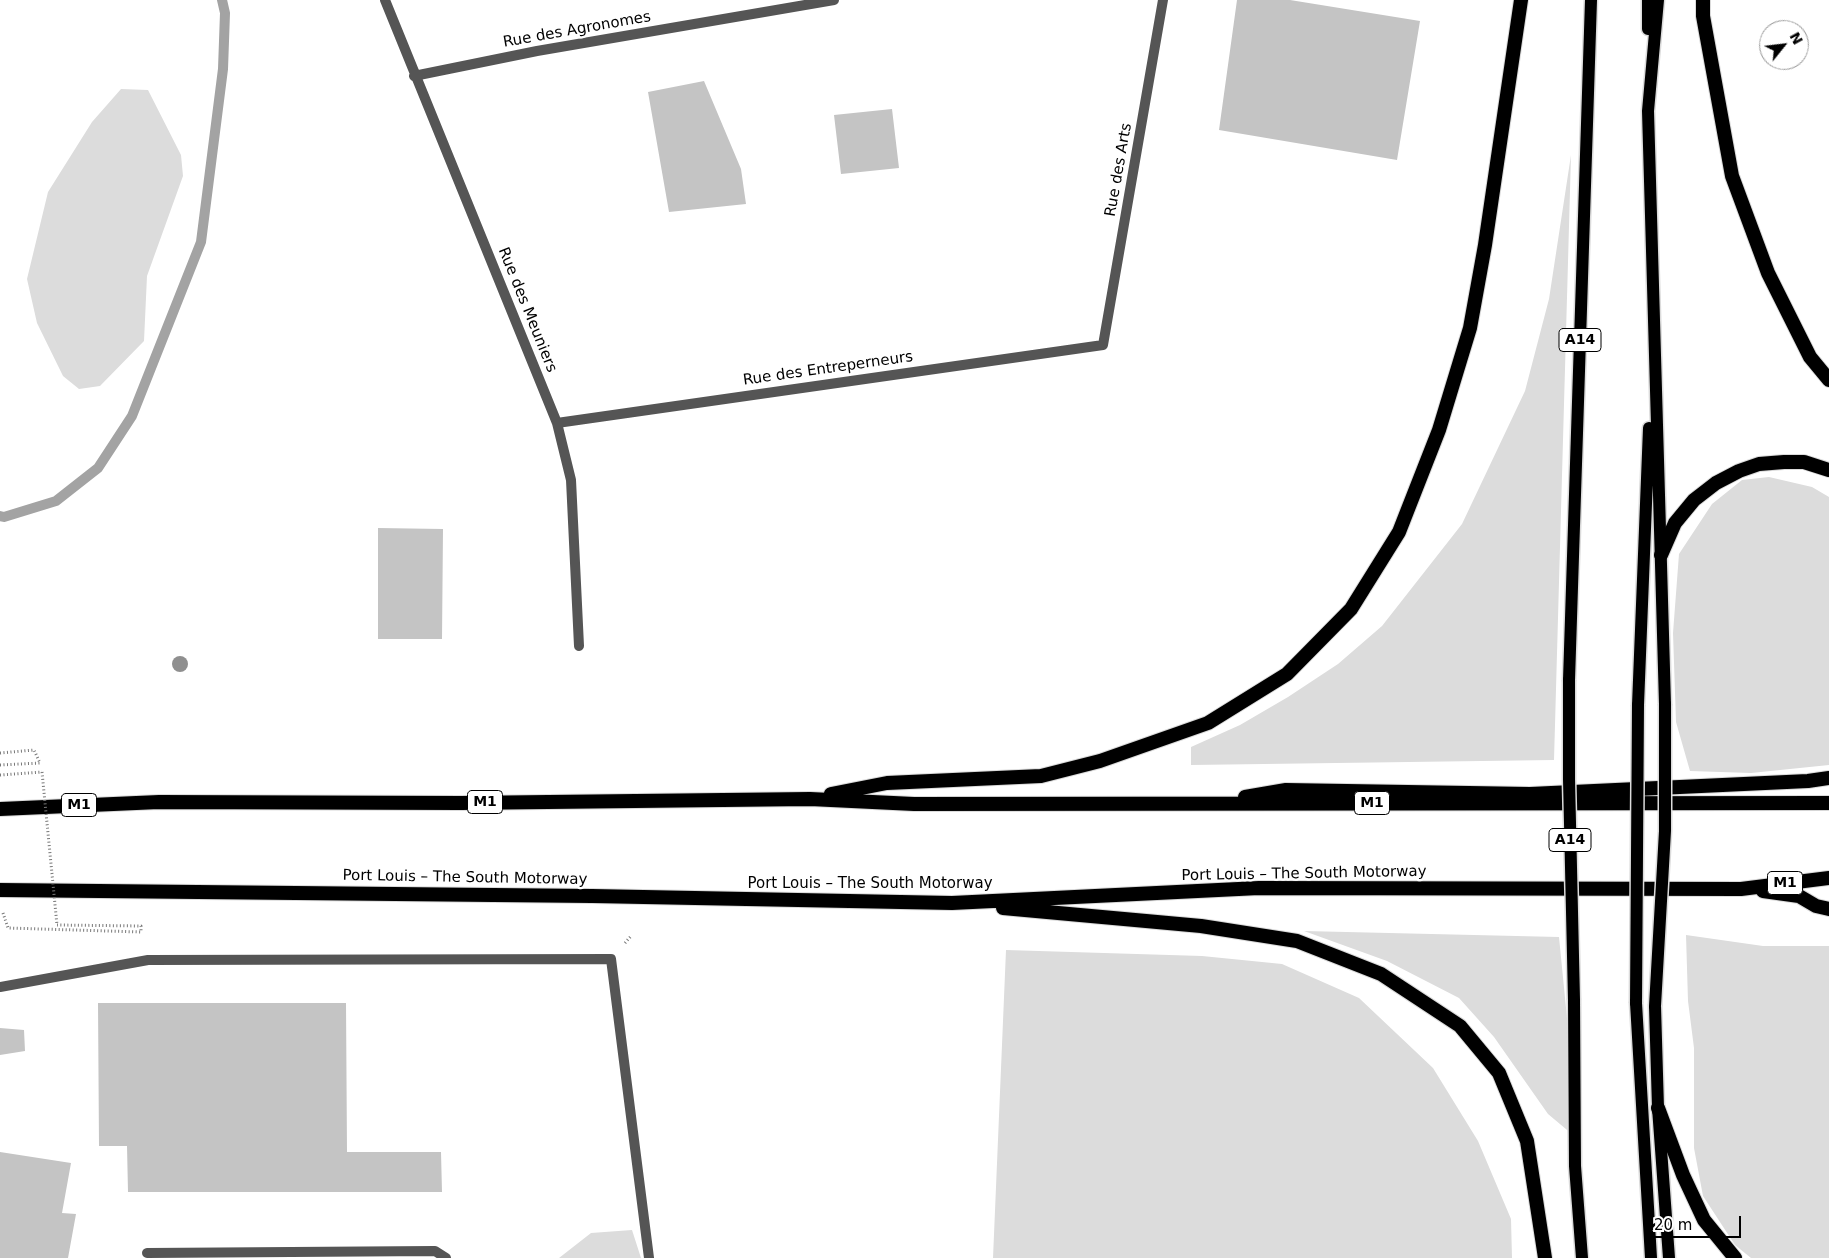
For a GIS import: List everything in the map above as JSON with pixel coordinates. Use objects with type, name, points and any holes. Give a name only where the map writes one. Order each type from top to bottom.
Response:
[{"type":"highway","points":[[810,799],[887,783],[1041,776],[1100,761],[1208,723],[1287,674],[1351,609],[1399,532],[1438,430],[1470,328],[1485,245],[1521,0]]},
{"type":"highway","points":[[1702,0],[1703,16],[1732,176],[1768,273],[1810,357],[1829,380]]},
{"type":"highway","points":[[1661,555],[1675,522],[1694,500],[1724,479],[1760,464],[1804,462],[1829,470]]},
{"type":"highway","points":[[1205,803],[1286,790],[1530,794],[1808,781],[1829,778]]},
{"type":"highway","name":"M1","points":[[0,809],[159,802],[461,803],[810,799],[914,804],[1829,803]]},
{"type":"highway","name":"Port Louis – The South Motorway","points":[[0,890],[592,896],[952,903],[1259,888],[1741,888],[1829,878]]},
{"type":"highway","points":[[1741,888],[1799,896],[1816,906],[1829,909]]},
{"type":"highway","points":[[952,903],[1201,926],[1287,940],[1381,974],[1460,1026],[1499,1073],[1527,1140],[1545,1258]]},
{"type":"highway","points":[[1658,1108],[1683,1176],[1704,1220],[1735,1258]]},
{"type":"main road","name":"A14","points":[[1582,1258],[1575,1166],[1569,680],[1592,0]]},
{"type":"main road","points":[[1648,0],[1652,328],[1665,704],[1665,831],[1656,1006],[1658,1108],[1669,1258]]},
{"type":"main road","points":[[1648,111],[1658,0]]},
{"type":"main road","points":[[1651,1258],[1636,1003],[1638,705],[1652,328]]},
{"type":"main road","points":[[1662,1258],[1664,1196]]},
{"type":"street","name":"Rue des Meuniers","points":[[385,0],[414,76],[557,423],[571,480],[579,646]]},
{"type":"street","name":"Rue des Agronomes","points":[[414,76],[547,49],[834,0]]},
{"type":"street","name":"Rue des Arts","points":[[1103,345],[1163,0]]},
{"type":"street","name":"Rue des Entreperneurs","points":[[557,423],[1103,345]]},
{"type":"street","points":[[0,987],[148,960],[611,959],[649,1258]]},
{"type":"street","points":[[147,1253],[435,1251],[446,1258]]},
{"type":"path","points":[[0,753],[34,750],[40,762],[0,765]]},
{"type":"path","points":[[0,775],[42,772],[57,925],[141,926],[141,932],[8,928],[6,923]]},
{"type":"shaded area","points":[[121,89],[148,90],[181,155],[183,176],[147,276],[144,341],[100,386],[79,389],[63,376],[37,323],[27,279],[48,192],[92,122]]},
{"type":"shaded area","points":[[1571,155],[1554,760],[1191,765],[1191,747],[1240,725],[1288,697],[1338,664],[1382,626],[1462,524],[1525,391],[1549,299]]},
{"type":"shaded area","points":[[1769,477],[1812,487],[1829,497],[1829,765],[1751,773],[1690,771],[1676,722],[1673,633],[1679,554],[1712,504],[1742,480]]},
{"type":"shaded area","points":[[1304,931],[1559,937],[1579,1140],[1548,1114],[1494,1037],[1459,998],[1387,961]]},
{"type":"shaded area","points":[[1686,935],[1763,946],[1829,946],[1829,1258],[1751,1258],[1735,1245],[1703,1196],[1694,1148],[1694,1048],[1688,1001]]},
{"type":"shaded area","points":[[1006,950],[1202,956],[1282,964],[1359,998],[1433,1068],[1478,1141],[1511,1219],[1512,1258],[993,1258]]},
{"type":"shaded area","points":[[632,1230],[641,1258],[559,1258],[591,1233]]},
{"type":"building","points":[[1237,0],[1290,0],[1420,21],[1397,160],[1219,130]]},
{"type":"building","points":[[704,81],[741,169],[746,204],[669,212],[648,92]]},
{"type":"building","points":[[892,109],[899,168],[841,174],[834,115]]},
{"type":"building","points":[[378,528],[443,529],[442,639],[378,639]]},
{"type":"building","points":[[98,1003],[346,1003],[347,1152],[441,1152],[442,1192],[128,1192],[127,1146],[99,1146]]},
{"type":"building","points":[[0,1028],[24,1030],[25,1051],[0,1055]]},
{"type":"building","points":[[0,1152],[71,1163],[62,1213],[76,1214],[68,1258],[0,1258]]},
{"type":"waterway","points":[[0,516],[4,517],[56,501],[98,468],[132,416],[201,242],[223,69],[225,13],[222,0]]}]
